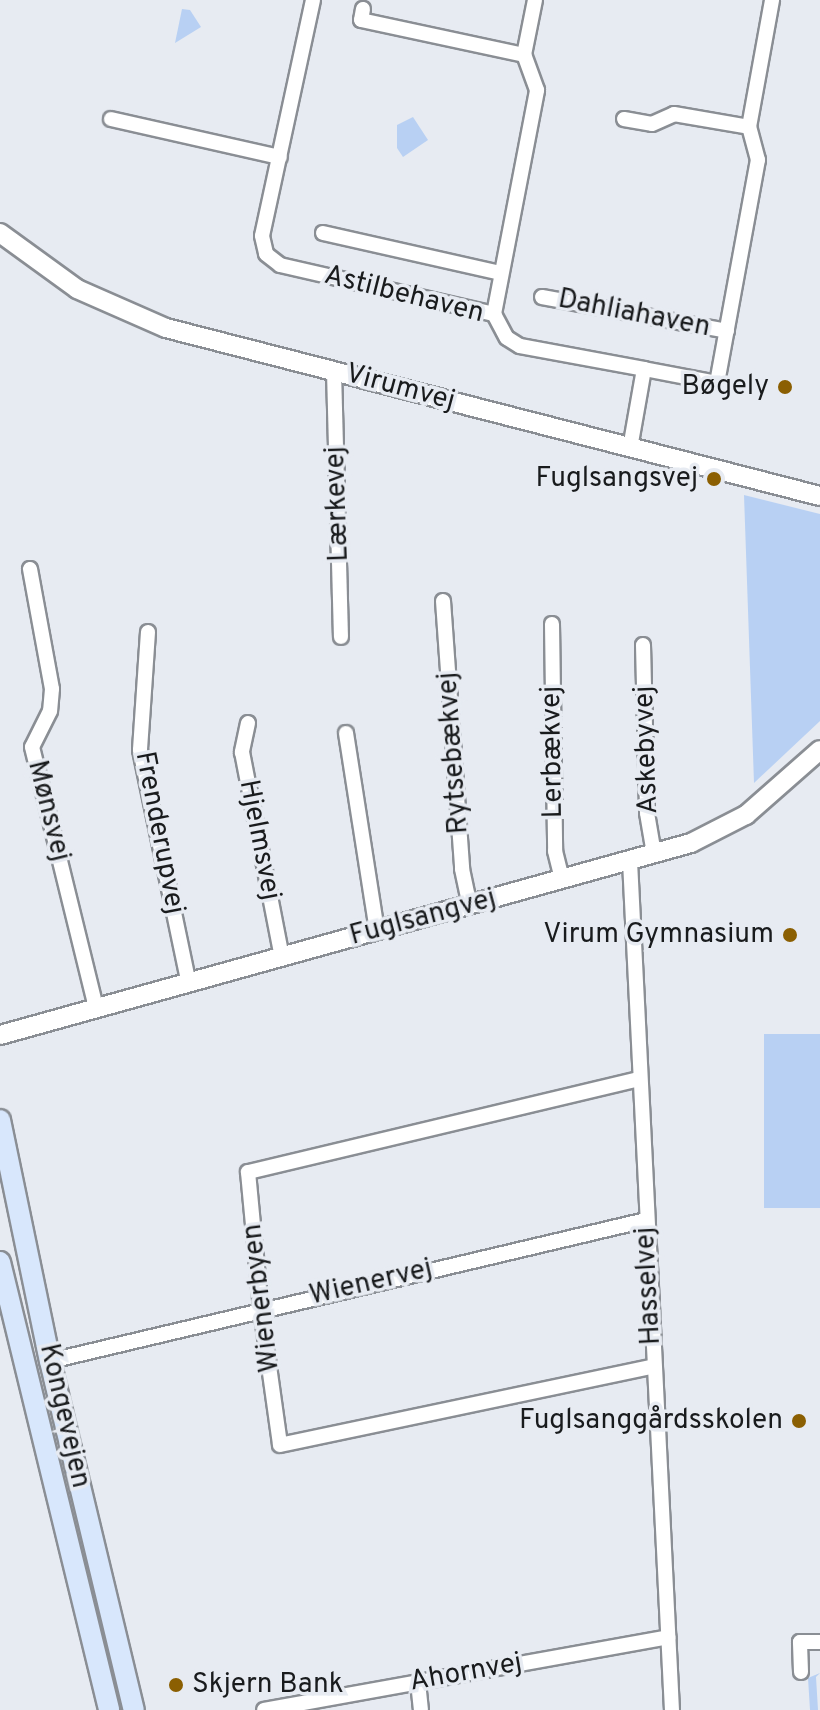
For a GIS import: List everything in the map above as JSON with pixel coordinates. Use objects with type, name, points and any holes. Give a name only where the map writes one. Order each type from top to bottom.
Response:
[{"type":"main road","name":"Kongevejen","points":[[0,1120],[50,1361],[134,1710]]},
{"type":"main road","name":"Kongevejen","points":[[0,1262],[109,1710]]},
{"type":"street","name":"Astilbehaven","points":[[313,0],[262,236],[266,254],[280,265],[494,314],[507,338],[520,346],[644,369]]},
{"type":"street","points":[[494,314],[537,90],[524,55],[535,0]]},
{"type":"street","name":"Dahliahaven","points":[[644,369],[717,383],[758,160],[749,127],[772,0]]},
{"type":"street","points":[[363,9],[361,20],[524,55]]},
{"type":"street","points":[[624,119],[652,124],[674,114],[749,127]]},
{"type":"street","points":[[111,119],[280,157]]},
{"type":"street","name":"Virumvej","points":[[0,233],[72,285],[121,311],[166,328],[820,496]]},
{"type":"street","points":[[323,233],[501,273]]},
{"type":"street","name":"Dahliahaven","points":[[542,297],[727,331]]},
{"type":"street","points":[[630,448],[644,369]]},
{"type":"street","name":"Lærkevej","points":[[334,371],[341,637]]},
{"type":"street","name":"Mønsvej","points":[[30,569],[52,689],[50,711],[32,747],[96,1007]]},
{"type":"street","name":"Rytsebækvej","points":[[443,601],[462,869],[470,906]]},
{"type":"street","name":"Lerbækvej","points":[[552,624],[555,851],[562,880]]},
{"type":"street","name":"Frenderupvej","points":[[148,632],[140,750],[189,984]]},
{"type":"street","name":"Askebyvej","points":[[643,645],[647,813],[654,854]]},
{"type":"street","name":"Hjelmsvej","points":[[248,723],[242,752],[282,957]]},
{"type":"street","points":[[346,733],[377,931]]},
{"type":"street","name":"Fuglsangvej","points":[[0,1035],[654,854],[719,831],[746,815],[820,750]]},
{"type":"street","name":"Hasselvej","points":[[630,861],[672,1710]]},
{"type":"street","name":"Wienerbyen","points":[[639,1079],[248,1172],[261,1309],[280,1445],[654,1366]]},
{"type":"street","name":"Wienervej","points":[[50,1361],[646,1220]]},
{"type":"street","name":"Ahornvej","points":[[264,1710],[668,1637]]},
{"type":"street","points":[[801,1672],[800,1642],[820,1642]]},
{"type":"street","points":[[418,1682],[421,1710]]},
{"type":"shaded area","points":[[182,9],[190,10],[201,27],[175,43]]},
{"type":"shaded area","points":[[413,117],[428,140],[403,157],[397,148],[397,125]]},
{"type":"shaded area","points":[[744,495],[820,514],[820,721],[754,783]]},
{"type":"shaded area","points":[[764,1034],[820,1034],[820,1208],[764,1208]]},
{"type":"shaded area","points":[[820,1673],[816,1677],[818,1710],[810,1710],[808,1678]]},
{"type":"place","name":"Bøgely","points":[[785,387]]},
{"type":"place","name":"Fuglsangsvej","points":[[714,479]]},
{"type":"place","name":"Virum Gymnasium","points":[[790,935]]},
{"type":"place","name":"Fuglsanggårdsskolen","points":[[799,1421]]},
{"type":"place","name":"Skjern Bank","points":[[176,1685]]}]
